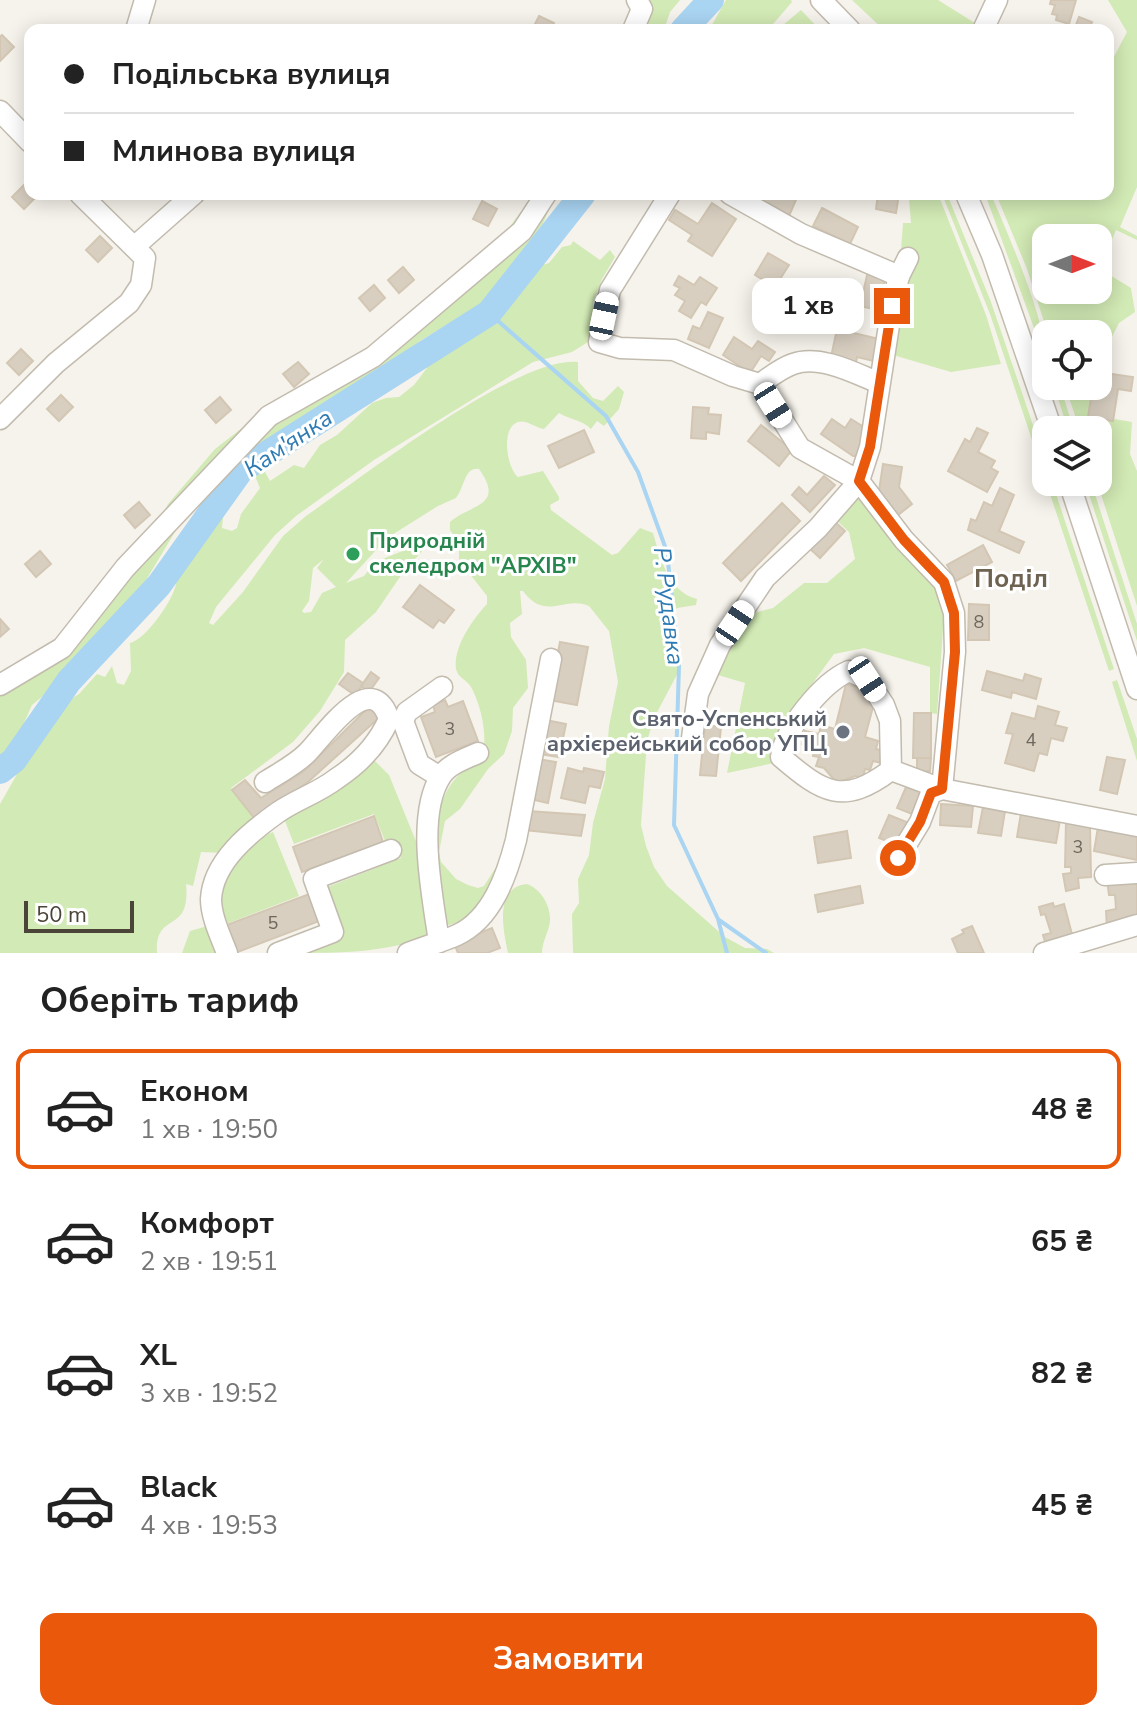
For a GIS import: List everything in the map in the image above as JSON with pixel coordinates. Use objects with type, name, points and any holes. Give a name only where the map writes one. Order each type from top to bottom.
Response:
[{"type":"street","points":[[138,24],[145,0]]},
{"type":"street","points":[[636,24],[642,9],[637,0]]},
{"type":"street","points":[[821,0],[844,24]]},
{"type":"street","points":[[986,24],[997,0]]},
{"type":"street","points":[[0,111],[24,136]]},
{"type":"street","points":[[0,419],[56,363],[129,303],[141,285],[145,258],[88,200]]},
{"type":"street","points":[[134,247],[187,200]]},
{"type":"street","points":[[0,685],[62,648],[125,568],[269,416],[373,357],[522,231],[542,200]]},
{"type":"street","points":[[666,200],[610,290],[599,342],[620,348],[674,350],[733,376],[760,384],[800,448],[859,481],[904,540],[944,582],[954,613],[955,652],[942,789]]},
{"type":"street","points":[[692,738],[698,694],[720,645],[765,578],[818,528],[859,481],[870,447],[879,383],[903,267],[801,234],[741,200]]},
{"type":"street","points":[[969,200],[992,255],[1047,416]]},
{"type":"street","points":[[760,384],[794,363],[813,362],[846,369],[879,383]]},
{"type":"street","points":[[1074,496],[1137,689]]},
{"type":"street","points":[[408,953],[457,935],[479,918],[501,887],[509,868],[551,659]]},
{"type":"street","points":[[849,671],[867,679],[884,705],[890,721],[891,770],[866,786],[848,792],[828,790],[781,757],[783,741],[827,684],[849,671]]},
{"type":"street","points":[[440,777],[419,764],[403,721],[407,712],[442,687]]},
{"type":"street","points":[[227,953],[211,903],[219,871],[231,853],[278,812],[353,767],[383,733],[389,719],[386,710],[379,702],[368,700],[352,703],[304,756],[265,782]]},
{"type":"street","points":[[439,942],[427,845],[428,822],[440,777],[451,766],[478,753]]},
{"type":"street","points":[[891,770],[942,789],[1137,826]]},
{"type":"street","points":[[898,858],[920,822],[931,793],[942,789]]},
{"type":"street","points":[[278,953],[333,932],[314,879],[391,850]]},
{"type":"street","points":[[1105,875],[1137,873]]},
{"type":"street","points":[[1044,953],[1137,925]]},
{"type":"green space","points":[[634,0],[680,0],[670,12],[666,24],[633,24]]},
{"type":"green space","points":[[726,0],[792,2],[773,24],[712,24]]},
{"type":"green space","points":[[852,0],[938,0],[976,24],[878,24]]},
{"type":"green space","points":[[1108,0],[1137,0],[1137,187],[1120,227],[1137,236],[1137,240],[1116,230],[1112,240],[1112,224],[1032,224],[1032,284],[998,200],[1114,200],[1114,57],[1127,32]]},
{"type":"green space","points":[[801,10],[814,24],[784,24]]},
{"type":"green space","points":[[530,200],[553,200],[537,237],[501,285],[483,303],[420,341],[353,401],[343,397],[340,408],[309,420],[291,433],[280,445],[255,460],[243,480],[231,477],[213,488],[181,522],[140,590],[118,614],[91,657],[32,705],[17,739],[0,764],[0,681],[45,654],[161,518],[168,504],[215,449],[242,428],[367,353],[502,237]]},
{"type":"green space","points":[[909,200],[940,200],[986,315],[1001,364],[951,372],[893,355],[903,223],[911,223]]},
{"type":"green space","points":[[944,200],[949,200],[991,302],[1032,422],[1032,440],[990,314]]},
{"type":"green space","points":[[987,200],[993,200],[1039,320],[1032,320],[1032,323]]},
{"type":"green space","points":[[573,241],[600,260],[610,250],[615,257],[593,303],[593,332],[588,342],[572,352],[533,362],[374,460],[296,516],[275,535],[216,607],[209,623],[213,625],[243,592],[283,536],[362,476],[480,398],[552,365],[578,362],[578,381],[593,398],[603,401],[618,386],[624,392],[619,409],[604,426],[597,421],[591,429],[559,413],[544,429],[518,422],[509,432],[508,457],[518,477],[543,471],[559,497],[550,505],[551,510],[612,555],[618,553],[640,528],[653,533],[662,563],[672,581],[687,595],[697,599],[696,605],[677,608],[670,622],[681,667],[654,718],[647,741],[641,825],[654,867],[667,886],[725,937],[745,948],[767,949],[774,953],[573,953],[572,914],[579,903],[578,879],[589,855],[593,823],[605,779],[609,726],[618,682],[609,631],[589,606],[580,603],[540,605],[523,591],[520,591],[522,614],[510,623],[511,637],[526,660],[528,688],[513,708],[512,731],[504,754],[488,769],[460,809],[445,821],[439,852],[441,862],[456,879],[468,885],[484,886],[498,864],[501,872],[471,914],[454,924],[444,925],[435,849],[439,811],[456,778],[477,760],[484,746],[477,701],[471,687],[457,672],[456,661],[465,634],[487,604],[487,596],[459,560],[459,543],[450,530],[450,522],[487,498],[489,491],[486,481],[479,469],[474,469],[468,474],[456,498],[387,538],[346,583],[364,576],[375,562],[425,542],[425,548],[404,571],[376,612],[345,640],[344,672],[320,711],[293,742],[231,788],[259,824],[225,853],[201,852],[193,886],[186,884],[183,911],[161,931],[157,953],[0,953],[0,804],[16,776],[37,725],[45,715],[79,694],[97,674],[105,677],[112,666],[117,683],[124,685],[131,671],[130,643],[150,627],[174,591],[174,559],[176,556],[185,557],[202,544],[219,515],[223,518],[222,528],[232,531],[237,528],[241,514],[260,488],[255,476],[260,469],[270,481],[294,465],[304,468],[320,445],[337,435],[372,403],[399,397],[414,385],[443,347],[468,337],[502,314],[539,266],[549,263],[562,247],[571,245]],"holes":[[[324,559],[317,568],[336,587],[322,593],[311,612],[304,613],[302,611],[309,601],[313,568]]]},
{"type":"green space","points":[[1112,276],[1131,288],[1135,312],[1119,323],[1112,337],[1112,320],[1043,320],[1038,304],[1112,304]]},
{"type":"green space","points":[[1058,400],[1064,400],[1070,416],[1064,416]]},
{"type":"green space","points":[[1070,400],[1099,400],[1097,410],[1101,416],[1075,416]]},
{"type":"green space","points":[[1112,419],[1132,422],[1130,454],[1137,471],[1137,606],[1102,496],[1112,496]]},
{"type":"green space","points":[[855,494],[935,586],[944,615],[937,714],[930,713],[930,667],[864,648],[834,654],[782,725],[779,762],[727,773],[745,683],[718,675],[727,648],[746,615],[773,608],[804,583],[827,583],[855,559],[849,532],[834,518]]},
{"type":"green space","points":[[1051,496],[1057,496],[1114,669],[1109,671]]},
{"type":"green space","points":[[1090,496],[1096,496],[1137,624],[1137,641]]},
{"type":"green space","points":[[1117,680],[1137,739],[1137,761],[1112,682]]},
{"type":"green space","points":[[374,760],[389,775],[424,861],[430,934],[382,948],[292,953],[341,934],[325,888],[401,858],[393,839],[385,841],[374,814],[294,844],[283,816]]},
{"type":"green space","points":[[273,832],[299,896],[221,926],[216,891],[221,877],[257,839]]},
{"type":"green space","points":[[527,884],[541,894],[549,910],[549,925],[542,953],[508,953],[503,921],[505,901],[509,893]]},
{"type":"green space","points":[[211,925],[219,953],[182,953],[190,931]]},
{"type":"building","points":[[1051,0],[1076,0],[1069,24],[1056,20],[1057,15],[1052,14],[1055,5],[1050,4]]},
{"type":"building","points":[[539,16],[554,23],[554,24],[535,24]]},
{"type":"building","points":[[1079,17],[1092,22],[1091,24],[1076,24]]},
{"type":"building","points":[[2,35],[14,47],[0,61],[0,37]]},
{"type":"building","points":[[24,185],[24,200],[33,200],[24,209],[12,197]]},
{"type":"building","points":[[759,200],[796,200],[789,216]]},
{"type":"building","points":[[877,200],[898,200],[896,213],[876,209]]},
{"type":"building","points":[[482,201],[497,209],[488,226],[473,219]]},
{"type":"building","points":[[712,203],[736,219],[712,256],[688,241],[692,235],[669,220],[675,210],[698,224]]},
{"type":"building","points":[[822,208],[858,227],[850,244],[813,226]]},
{"type":"building","points":[[100,236],[112,248],[98,262],[86,250]]},
{"type":"building","points":[[768,253],[789,265],[775,287],[755,275]]},
{"type":"building","points":[[403,267],[414,280],[399,293],[388,280]]},
{"type":"building","points":[[868,271],[886,275],[878,310],[860,306]]},
{"type":"building","points":[[679,276],[694,285],[700,277],[717,288],[706,305],[701,302],[691,318],[679,311],[685,301],[675,295],[680,288],[674,285]]},
{"type":"building","points":[[374,285],[385,298],[370,311],[359,298]]},
{"type":"building","points":[[708,312],[723,318],[709,348],[688,339],[693,326],[700,329]]},
{"type":"building","points":[[837,329],[879,339],[874,361],[857,357],[856,363],[831,357]]},
{"type":"building","points":[[734,337],[752,349],[758,341],[775,352],[769,361],[761,356],[750,373],[723,355]]},
{"type":"building","points":[[21,349],[33,361],[19,375],[7,363]]},
{"type":"building","points":[[298,362],[309,374],[294,387],[283,374]]},
{"type":"building","points":[[1112,374],[1133,377],[1131,391],[1118,389],[1113,421],[1112,416],[1088,416],[1091,400],[1112,400]]},
{"type":"building","points":[[61,395],[73,407],[59,421],[47,409]]},
{"type":"building","points":[[220,397],[231,410],[216,423],[205,410]]},
{"type":"building","points":[[693,407],[709,408],[708,414],[721,415],[719,434],[706,432],[706,439],[691,438]]},
{"type":"building","points":[[832,419],[845,428],[851,419],[867,429],[859,456],[853,456],[821,434]]},
{"type":"building","points":[[761,425],[792,450],[779,466],[748,441]]},
{"type":"building","points":[[977,428],[988,433],[978,452],[995,461],[991,468],[998,472],[987,492],[948,471],[965,439],[970,442]]},
{"type":"building","points":[[584,430],[594,452],[559,468],[548,446]]},
{"type":"building","points":[[883,464],[902,467],[899,487],[912,504],[898,515],[879,491]]},
{"type":"building","points":[[824,476],[835,485],[810,512],[792,495],[799,487],[807,495]]},
{"type":"building","points":[[1000,488],[1014,495],[999,531],[1024,542],[1019,553],[968,530],[971,519],[976,521],[984,502],[992,506]]},
{"type":"building","points":[[139,502],[150,515],[135,528],[124,515]]},
{"type":"building","points":[[782,503],[800,521],[741,581],[723,563]]},
{"type":"building","points":[[833,520],[845,531],[820,558],[808,547]]},
{"type":"building","points":[[983,545],[992,562],[956,581],[947,565]]},
{"type":"building","points":[[40,551],[51,564],[36,577],[25,564]]},
{"type":"building","points":[[420,585],[454,610],[444,623],[439,620],[433,628],[403,607]]},
{"type":"building","points":[[969,604],[989,605],[989,640],[968,640]]},
{"type":"building","points":[[0,619],[9,629],[0,637]]},
{"type":"building","points":[[560,642],[588,647],[577,705],[549,700]]},
{"type":"building","points":[[987,671],[1023,681],[1025,674],[1041,679],[1036,699],[1012,692],[1011,698],[982,690]]},
{"type":"building","points":[[371,672],[379,678],[369,692],[361,686]]},
{"type":"building","points":[[348,673],[363,683],[356,696],[339,684]]},
{"type":"building","name":"Свято-Успенський архієрейський собор УПЦ","points":[[846,684],[877,692],[865,737],[878,741],[876,749],[888,752],[885,764],[873,761],[870,770],[865,769],[863,778],[855,776],[837,783],[824,768],[816,766],[819,757],[813,756],[815,748],[802,744],[805,731],[819,734],[821,725],[835,729]]},
{"type":"building","points":[[445,700],[448,707],[463,701],[478,741],[436,757],[421,717],[435,712],[433,705]]},
{"type":"building","points":[[371,705],[382,715],[308,782],[255,819],[232,790],[245,780],[261,798],[304,771]]},
{"type":"building","points":[[1038,706],[1059,712],[1055,725],[1067,728],[1063,741],[1051,738],[1047,755],[1039,753],[1034,771],[1005,763],[1013,734],[1006,733],[1012,713],[1035,719]]},
{"type":"building","points":[[914,713],[931,713],[931,758],[913,758]]},
{"type":"building","points":[[546,720],[566,724],[559,757],[539,754]]},
{"type":"building","points":[[705,725],[721,727],[716,776],[700,775]]},
{"type":"building","points":[[1107,757],[1125,760],[1117,794],[1100,790]]},
{"type":"building","points":[[917,758],[931,758],[930,771],[917,771]]},
{"type":"building","points":[[538,759],[556,762],[548,803],[530,799]]},
{"type":"building","points":[[568,768],[604,772],[600,788],[589,786],[585,803],[561,798]]},
{"type":"building","points":[[909,780],[924,786],[912,814],[897,808]]},
{"type":"building","points":[[941,804],[973,806],[971,827],[940,825]]},
{"type":"building","points":[[983,807],[1005,811],[1001,836],[978,833]]},
{"type":"building","points":[[528,811],[585,815],[581,836],[525,830]]},
{"type":"building","points":[[1021,813],[1060,820],[1056,843],[1017,837]]},
{"type":"building","points":[[889,815],[909,823],[899,846],[879,838]]},
{"type":"building","points":[[374,816],[383,842],[302,872],[293,847]]},
{"type":"building","points":[[1066,821],[1090,826],[1091,877],[1078,878],[1079,888],[1066,891],[1063,874],[1071,873],[1071,867],[1065,867]]},
{"type":"building","points":[[1098,827],[1137,835],[1137,860],[1094,851]]},
{"type":"building","points":[[847,831],[851,858],[818,863],[814,837]]},
{"type":"building","points":[[1137,879],[1137,919],[1107,928],[1106,911],[1116,909],[1115,895],[1109,895],[1107,880]]},
{"type":"building","points":[[860,886],[863,903],[818,912],[815,895]]},
{"type":"building","points":[[312,893],[322,920],[235,953],[224,926]]},
{"type":"building","points":[[1053,903],[1054,907],[1064,904],[1073,938],[1046,945],[1043,935],[1051,933],[1045,914],[1041,915],[1039,907]]},
{"type":"building","points":[[972,926],[984,953],[958,953],[952,939]]},
{"type":"building","points":[[492,928],[500,948],[487,953],[458,953],[454,943]]},
{"type":"waterway","name":"Кам'янка","points":[[689,24],[711,0]]},
{"type":"waterway","name":"Кам'янка","points":[[0,771],[14,760],[69,681],[159,585],[241,470],[489,313],[578,200]]},
{"type":"waterway","name":"Р. Рудавка","points":[[489,313],[606,416],[638,472],[667,552],[679,666],[674,825],[718,919],[727,953]]},
{"type":"waterway","points":[[719,920],[766,953]]},
{"type":"place","name":"Природній скеледром \"АРХІВ\"","points":[[353,554]]},
{"type":"place","name":"Свято-Успенський архієрейський собор УПЦ","points":[[843,732]]},
{"type":"district","name":"Поділ","points":[[1011,578]]},
{"type":"route","points":[[892,306],[870,447],[859,481],[904,540],[944,582],[954,613],[955,652],[942,789],[931,793],[920,822],[898,858]]}]
